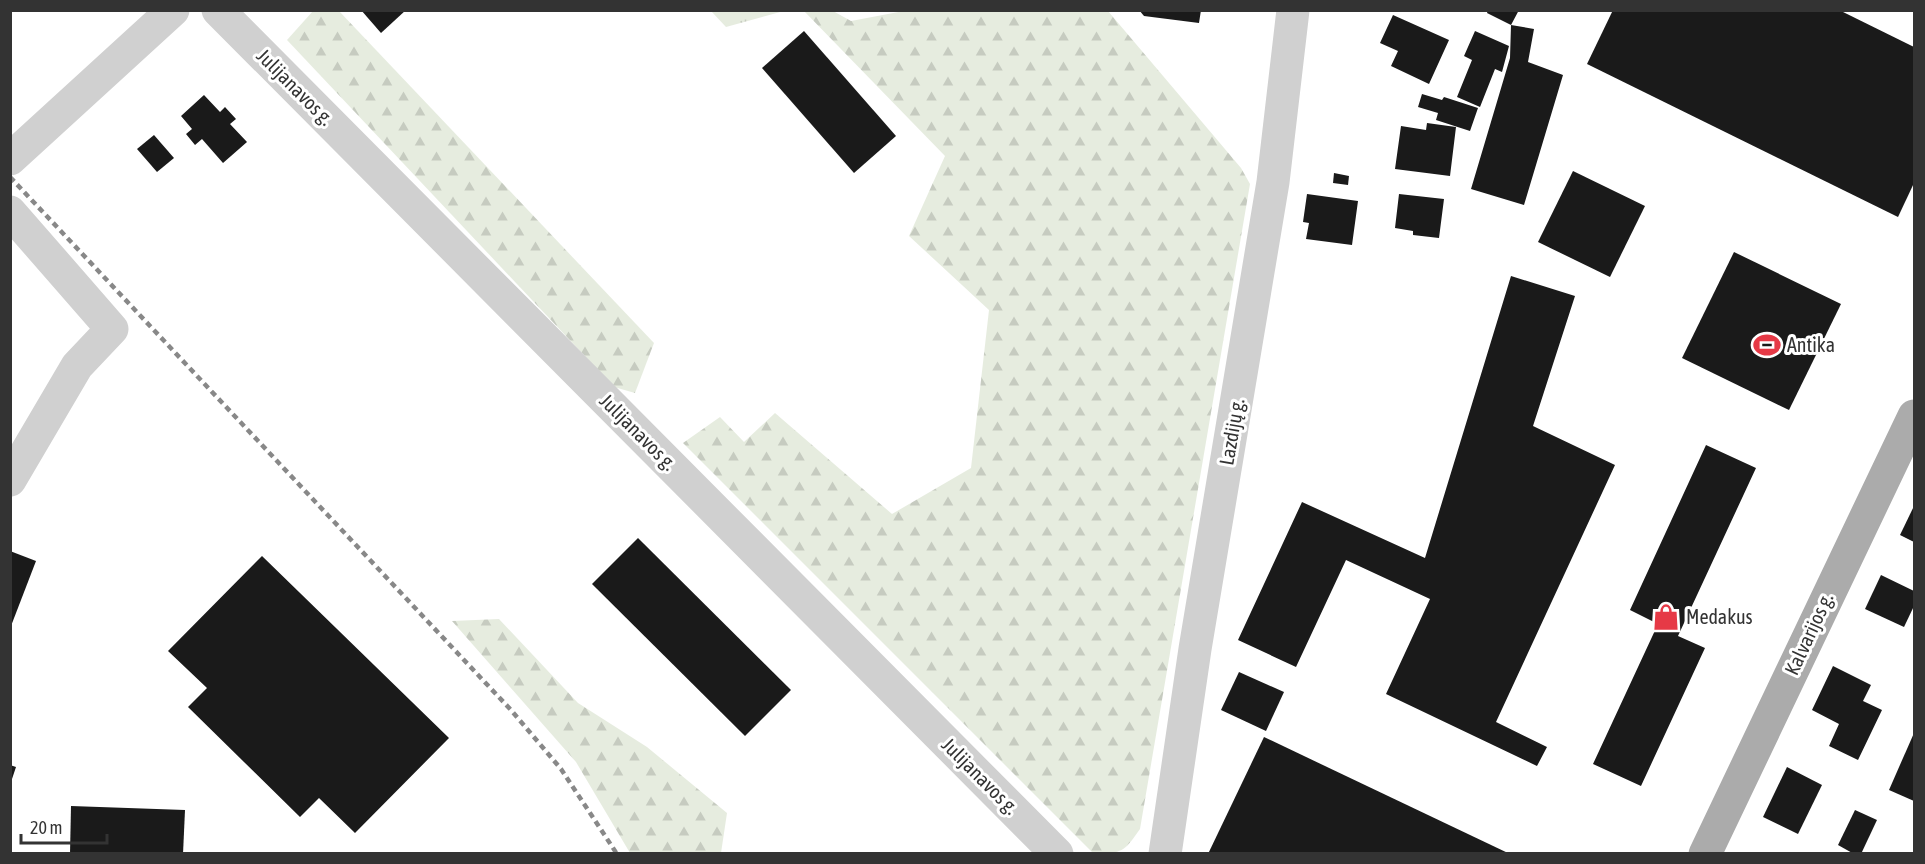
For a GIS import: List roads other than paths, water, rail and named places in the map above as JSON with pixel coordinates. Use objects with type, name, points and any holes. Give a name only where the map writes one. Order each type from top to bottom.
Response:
[{"type":"main road","name":"Kalvarijos g.","points":[[1705,854],[1911,432]]},
{"type":"street","points":[[10,159],[172,10]]},
{"type":"street","name":"Julijanavos g.","points":[[218,10],[1057,854]]},
{"type":"street","name":"Lazdijų g.","points":[[1165,854],[1195,649],[1274,182],[1293,10]]},
{"type":"street","points":[[10,212],[112,329],[77,366],[10,480]]},
{"type":"railway","points":[[10,177],[511,710],[561,769],[617,854]]},
{"type":"place","name":"Antika","points":[[1767,345]]},
{"type":"place","name":"Medakus","points":[[1666,617]]}]
